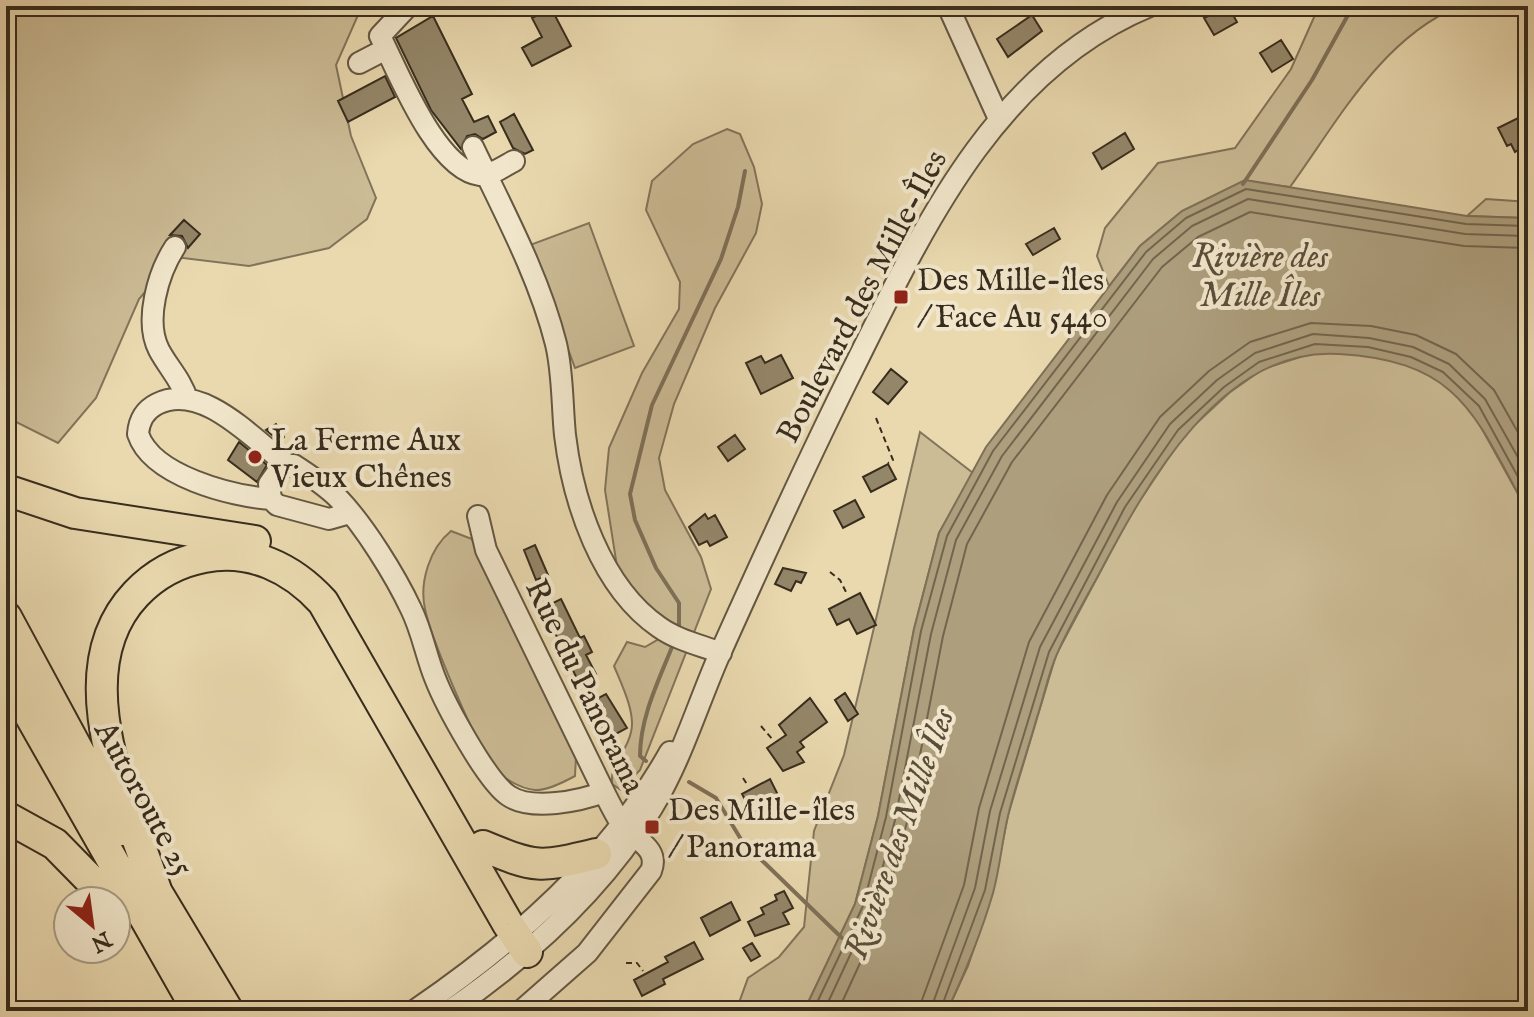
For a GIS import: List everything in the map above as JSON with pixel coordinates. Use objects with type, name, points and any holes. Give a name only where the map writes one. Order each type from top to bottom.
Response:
[{"type":"highway","points":[[6,490],[223,555],[263,560],[289,572],[323,602],[528,938]]},
{"type":"highway","points":[[157,893],[107,739],[102,679],[108,643],[127,604],[188,545],[272,545],[303,561],[329,583],[483,846],[528,938]]},
{"type":"highway","name":"Autoroute 25","points":[[6,617],[157,893],[228,1011]]},
{"type":"highway","name":"Autoroute 25","points":[[6,673],[198,1011]]},
{"type":"highway","points":[[6,817],[55,844],[95,885]]},
{"type":"highway","points":[[483,846],[521,863],[540,866],[596,854]]},
{"type":"highway","points":[[132,921],[161,949]]},
{"type":"street","points":[[948,6],[999,119]]},
{"type":"street","name":"Boulevard des Mille-Îles","points":[[449,1011],[528,938],[598,881],[708,682],[787,501],[917,241],[957,173],[999,119],[1081,43],[1123,17],[1150,6]]},
{"type":"street","points":[[408,13],[380,36],[435,142],[467,170],[486,175],[514,161]]},
{"type":"street","points":[[359,63],[386,49]]},
{"type":"street","points":[[473,147],[552,332],[571,469],[600,551],[623,593],[641,612],[668,633],[721,653]]},
{"type":"street","points":[[175,247],[162,278],[153,327],[159,349],[187,399]]},
{"type":"street","points":[[288,465],[207,405],[187,399],[165,401],[148,409],[138,434],[148,453],[198,482],[271,499],[291,510],[329,519],[350,513]]},
{"type":"street","points":[[271,499],[269,484],[281,467],[294,465],[326,487],[350,513],[411,608],[442,693],[498,786],[509,797],[527,802],[586,797],[604,792]]},
{"type":"street","name":"Rue du Panorama","points":[[478,516],[489,557],[604,792],[627,829],[652,855],[651,871],[587,953],[521,1011]]},
{"type":"street","name":"Boulevard des Mille-Îles","points":[[414,1011],[528,938],[596,854],[627,829]]},
{"type":"path","points":[[876,418],[893,460],[888,463]]},
{"type":"path","points":[[830,572],[840,580],[847,594]]},
{"type":"path","points":[[761,726],[773,740]]},
{"type":"path","points":[[743,778],[748,786]]},
{"type":"path","points":[[626,963],[637,963],[643,971]]},
{"type":"shaded area","points":[[6,6],[362,6],[336,65],[351,136],[376,198],[367,219],[329,248],[249,266],[175,257],[139,299],[96,398],[58,443],[6,417]]},
{"type":"shaded area","points":[[1319,6],[1459,6],[1406,39],[1384,60],[1344,109],[1290,187],[1244,181],[1182,211],[1140,246],[1109,286],[1097,256],[1105,228],[1158,163],[1235,148],[1291,69]]},
{"type":"shaded area","points":[[727,129],[740,134],[754,167],[762,204],[756,233],[715,308],[674,404],[659,458],[665,490],[701,557],[711,589],[640,770],[621,790],[612,784],[612,776],[629,739],[632,724],[627,698],[614,666],[627,642],[645,647],[657,640],[661,619],[618,573],[605,490],[609,448],[642,373],[679,309],[680,282],[646,210],[652,181],[693,144]]},
{"type":"shaded area","points":[[1486,199],[1528,202],[1528,218],[1467,216]]},
{"type":"shaded area","points":[[589,223],[634,346],[575,368],[530,245]]},
{"type":"shaded area","points":[[1316,352],[1367,355],[1408,364],[1439,379],[1472,411],[1528,512],[1528,1011],[947,1011],[968,966],[993,892],[1008,815],[1056,655],[1132,512],[1184,435],[1229,393],[1263,369]]},
{"type":"shaded area","points":[[920,432],[973,473],[939,533],[914,629],[878,816],[855,904],[804,1011],[736,1011],[748,978],[779,957],[804,927],[814,831],[844,755]]},
{"type":"shaded area","points":[[451,531],[472,539],[576,757],[575,776],[555,786],[529,789],[511,782],[496,770],[465,714],[444,665],[425,609],[424,588],[432,556]]},
{"type":"water","name":"Rivière des Mille Îles","points":[[1245,180],[1467,216],[1528,218],[1528,512],[1477,422],[1459,400],[1438,382],[1413,368],[1380,359],[1339,354],[1297,358],[1259,372],[1224,397],[1193,428],[1165,463],[1118,539],[1067,633],[1051,669],[1015,791],[988,908],[947,1011],[804,1011],[855,904],[878,816],[914,629],[939,533],[986,447],[1140,246],[1182,211]]},
{"type":"building","points":[[1228,6],[1237,22],[1214,35],[1204,18]]},
{"type":"building","points":[[551,8],[571,46],[532,66],[522,48],[542,37],[532,18]]},
{"type":"building","points":[[1032,15],[1042,31],[1008,57],[997,39]]},
{"type":"building","points":[[433,16],[472,94],[462,99],[474,122],[488,116],[496,132],[483,139],[475,134],[467,136],[461,149],[431,110],[396,38]]},
{"type":"building","points":[[1281,40],[1293,59],[1272,72],[1260,53]]},
{"type":"building","points":[[385,76],[395,97],[348,122],[338,101]]},
{"type":"building","points":[[514,114],[533,150],[525,154],[513,148],[500,122]]},
{"type":"building","points":[[1518,118],[1528,139],[1528,169],[1518,150],[1515,152],[1511,144],[1507,146],[1498,128]]},
{"type":"building","points":[[1125,133],[1134,149],[1102,169],[1093,153]]},
{"type":"building","points":[[184,220],[200,234],[188,248],[182,236],[170,235]]},
{"type":"building","points":[[1054,228],[1060,239],[1033,255],[1026,244]]},
{"type":"building","points":[[781,355],[793,378],[761,394],[746,363],[761,356],[765,363]]},
{"type":"building","points":[[891,369],[907,382],[888,404],[873,392]]},
{"type":"building","points":[[276,424],[284,437],[279,441],[266,430]]},
{"type":"building","points":[[735,435],[745,449],[728,461],[718,447]]},
{"type":"building","points":[[239,442],[267,465],[257,482],[228,460]]},
{"type":"building","points":[[888,464],[896,479],[871,492],[863,477]]},
{"type":"building","points":[[855,500],[864,517],[843,528],[834,511]]},
{"type":"building","points":[[705,514],[708,519],[715,515],[727,537],[710,546],[707,541],[699,545],[689,527]]},
{"type":"building","points":[[535,545],[548,575],[536,580],[524,550]]},
{"type":"building","points":[[783,568],[806,573],[801,583],[796,581],[791,591],[775,584]]},
{"type":"building","points":[[860,593],[876,625],[857,634],[849,619],[837,625],[829,609]]},
{"type":"building","points":[[561,599],[580,638],[584,636],[592,652],[586,655],[596,674],[579,683],[543,608]]},
{"type":"building","points":[[845,693],[858,714],[848,721],[835,700]]},
{"type":"building","points":[[606,694],[627,728],[605,740],[587,704]]},
{"type":"building","points":[[810,698],[827,722],[800,742],[804,747],[797,752],[804,762],[783,771],[767,748],[786,735],[779,725]]},
{"type":"building","points":[[770,779],[780,799],[752,813],[742,794]]},
{"type":"building","points":[[784,891],[793,908],[783,913],[789,924],[755,936],[748,922],[764,914],[761,908],[777,900],[775,895]]},
{"type":"building","points":[[731,902],[740,920],[710,936],[701,918]]},
{"type":"building","points":[[694,942],[703,959],[663,979],[665,984],[642,996],[634,980],[668,962],[665,957]]},
{"type":"building","points":[[752,943],[760,956],[751,961],[743,948]]},
{"type":"waterway","points":[[1243,184],[1312,80],[1353,6]]},
{"type":"waterway","points":[[679,629],[679,603],[656,568],[635,520],[630,494],[652,405],[721,259],[738,207],[745,171]]},
{"type":"waterway","points":[[646,761],[640,756],[643,728],[672,647]]},
{"type":"waterway","points":[[689,782],[716,798],[742,841],[842,938]]},
{"type":"place","name":"Des Mille-îles / Face Au 5440","points":[[901,297]]},
{"type":"place","name":"La Ferme Aux Vieux Chênes","points":[[255,457]]},
{"type":"place","name":"Des Mille-îles / Panorama","points":[[652,827]]}]
